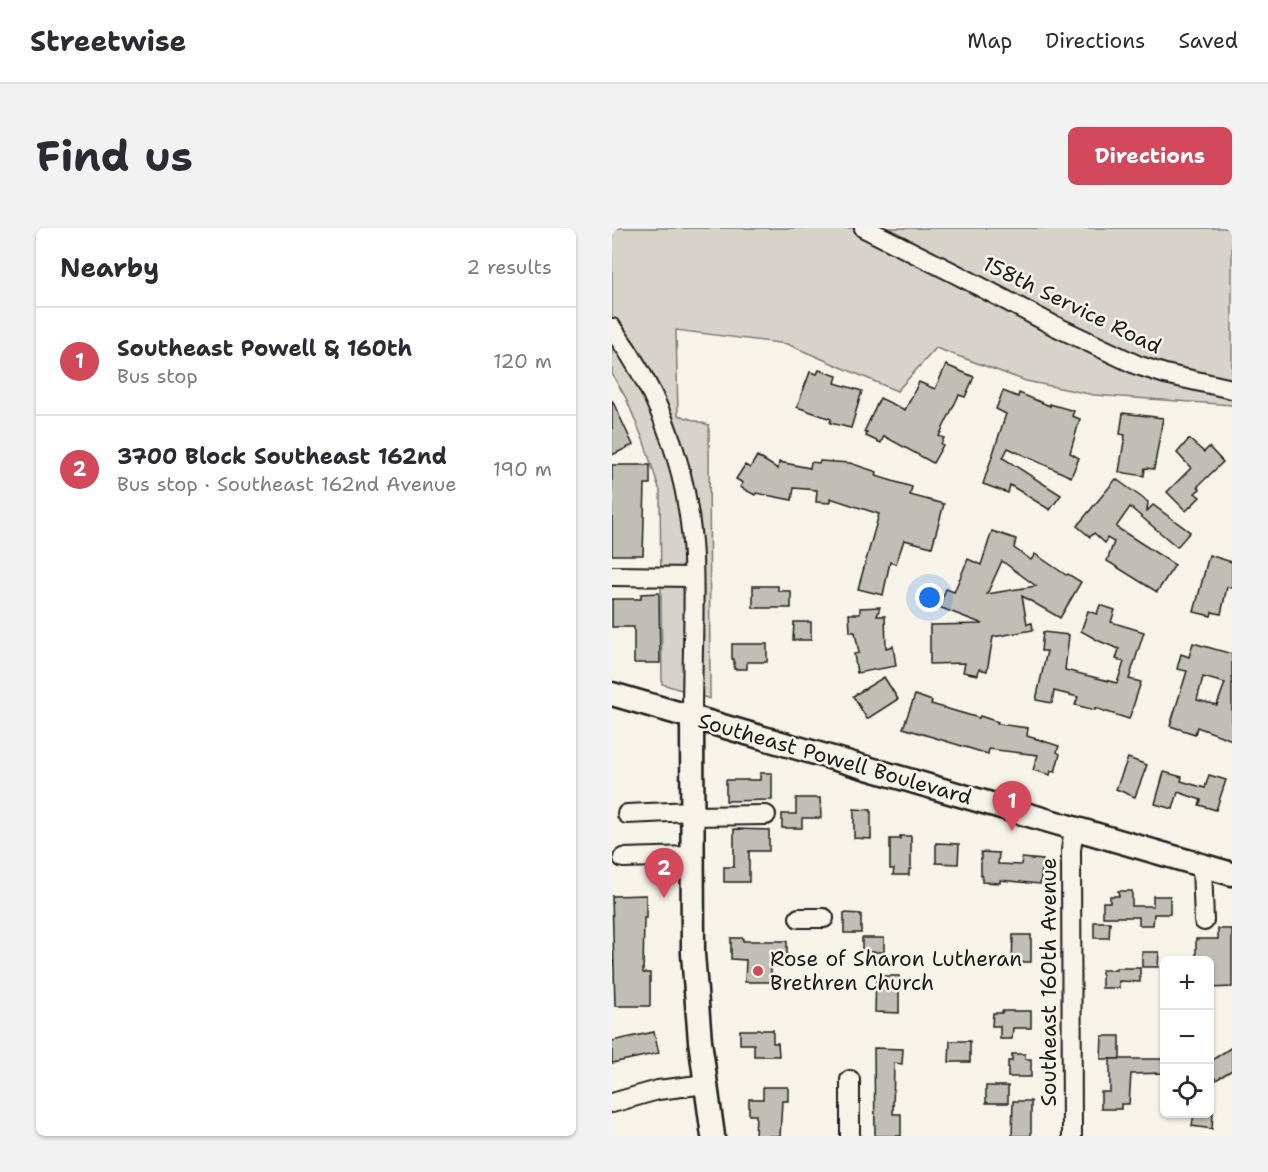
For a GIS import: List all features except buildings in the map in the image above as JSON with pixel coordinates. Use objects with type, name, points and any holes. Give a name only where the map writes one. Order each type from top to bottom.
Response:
[{"type":"main road","name":"Southeast Powell Boulevard","points":[[612,694],[1232,874]]},
{"type":"main road","points":[[692,717],[693,954],[713,1136]]},
{"type":"street","name":"158th Service Road","points":[[865,228],[1053,325],[1137,365],[1165,374],[1232,389]]},
{"type":"street","points":[[612,328],[646,381],[662,412],[674,445],[689,515],[693,577],[692,717]]},
{"type":"street","points":[[612,576],[693,577]]},
{"type":"street","points":[[627,814],[766,815]]},
{"type":"street","name":"Southeast 160th Avenue","points":[[1072,1136],[1071,850],[1074,829]]},
{"type":"street","points":[[623,858],[692,856]]},
{"type":"street","points":[[1202,866],[1204,921]]},
{"type":"street","points":[[800,918],[824,918]]},
{"type":"street","points":[[850,1080],[850,1136]]},
{"type":"street","points":[[612,1103],[658,1090],[706,1084]]},
{"type":"shaded area","points":[[612,228],[1232,228],[1232,405],[1094,395],[1026,381],[936,348],[897,391],[787,344],[676,330],[678,415],[709,425],[710,699],[662,684],[660,491],[626,398],[612,374]]},
{"type":"place","name":"Southeast Powell & 160th","points":[[1012,831]]},
{"type":"place","name":"3700 Block Southeast 162nd","points":[[664,898]]},
{"type":"place","name":"Rose of Sharon Lutheran Brethren Church","points":[[758,971]]}]
